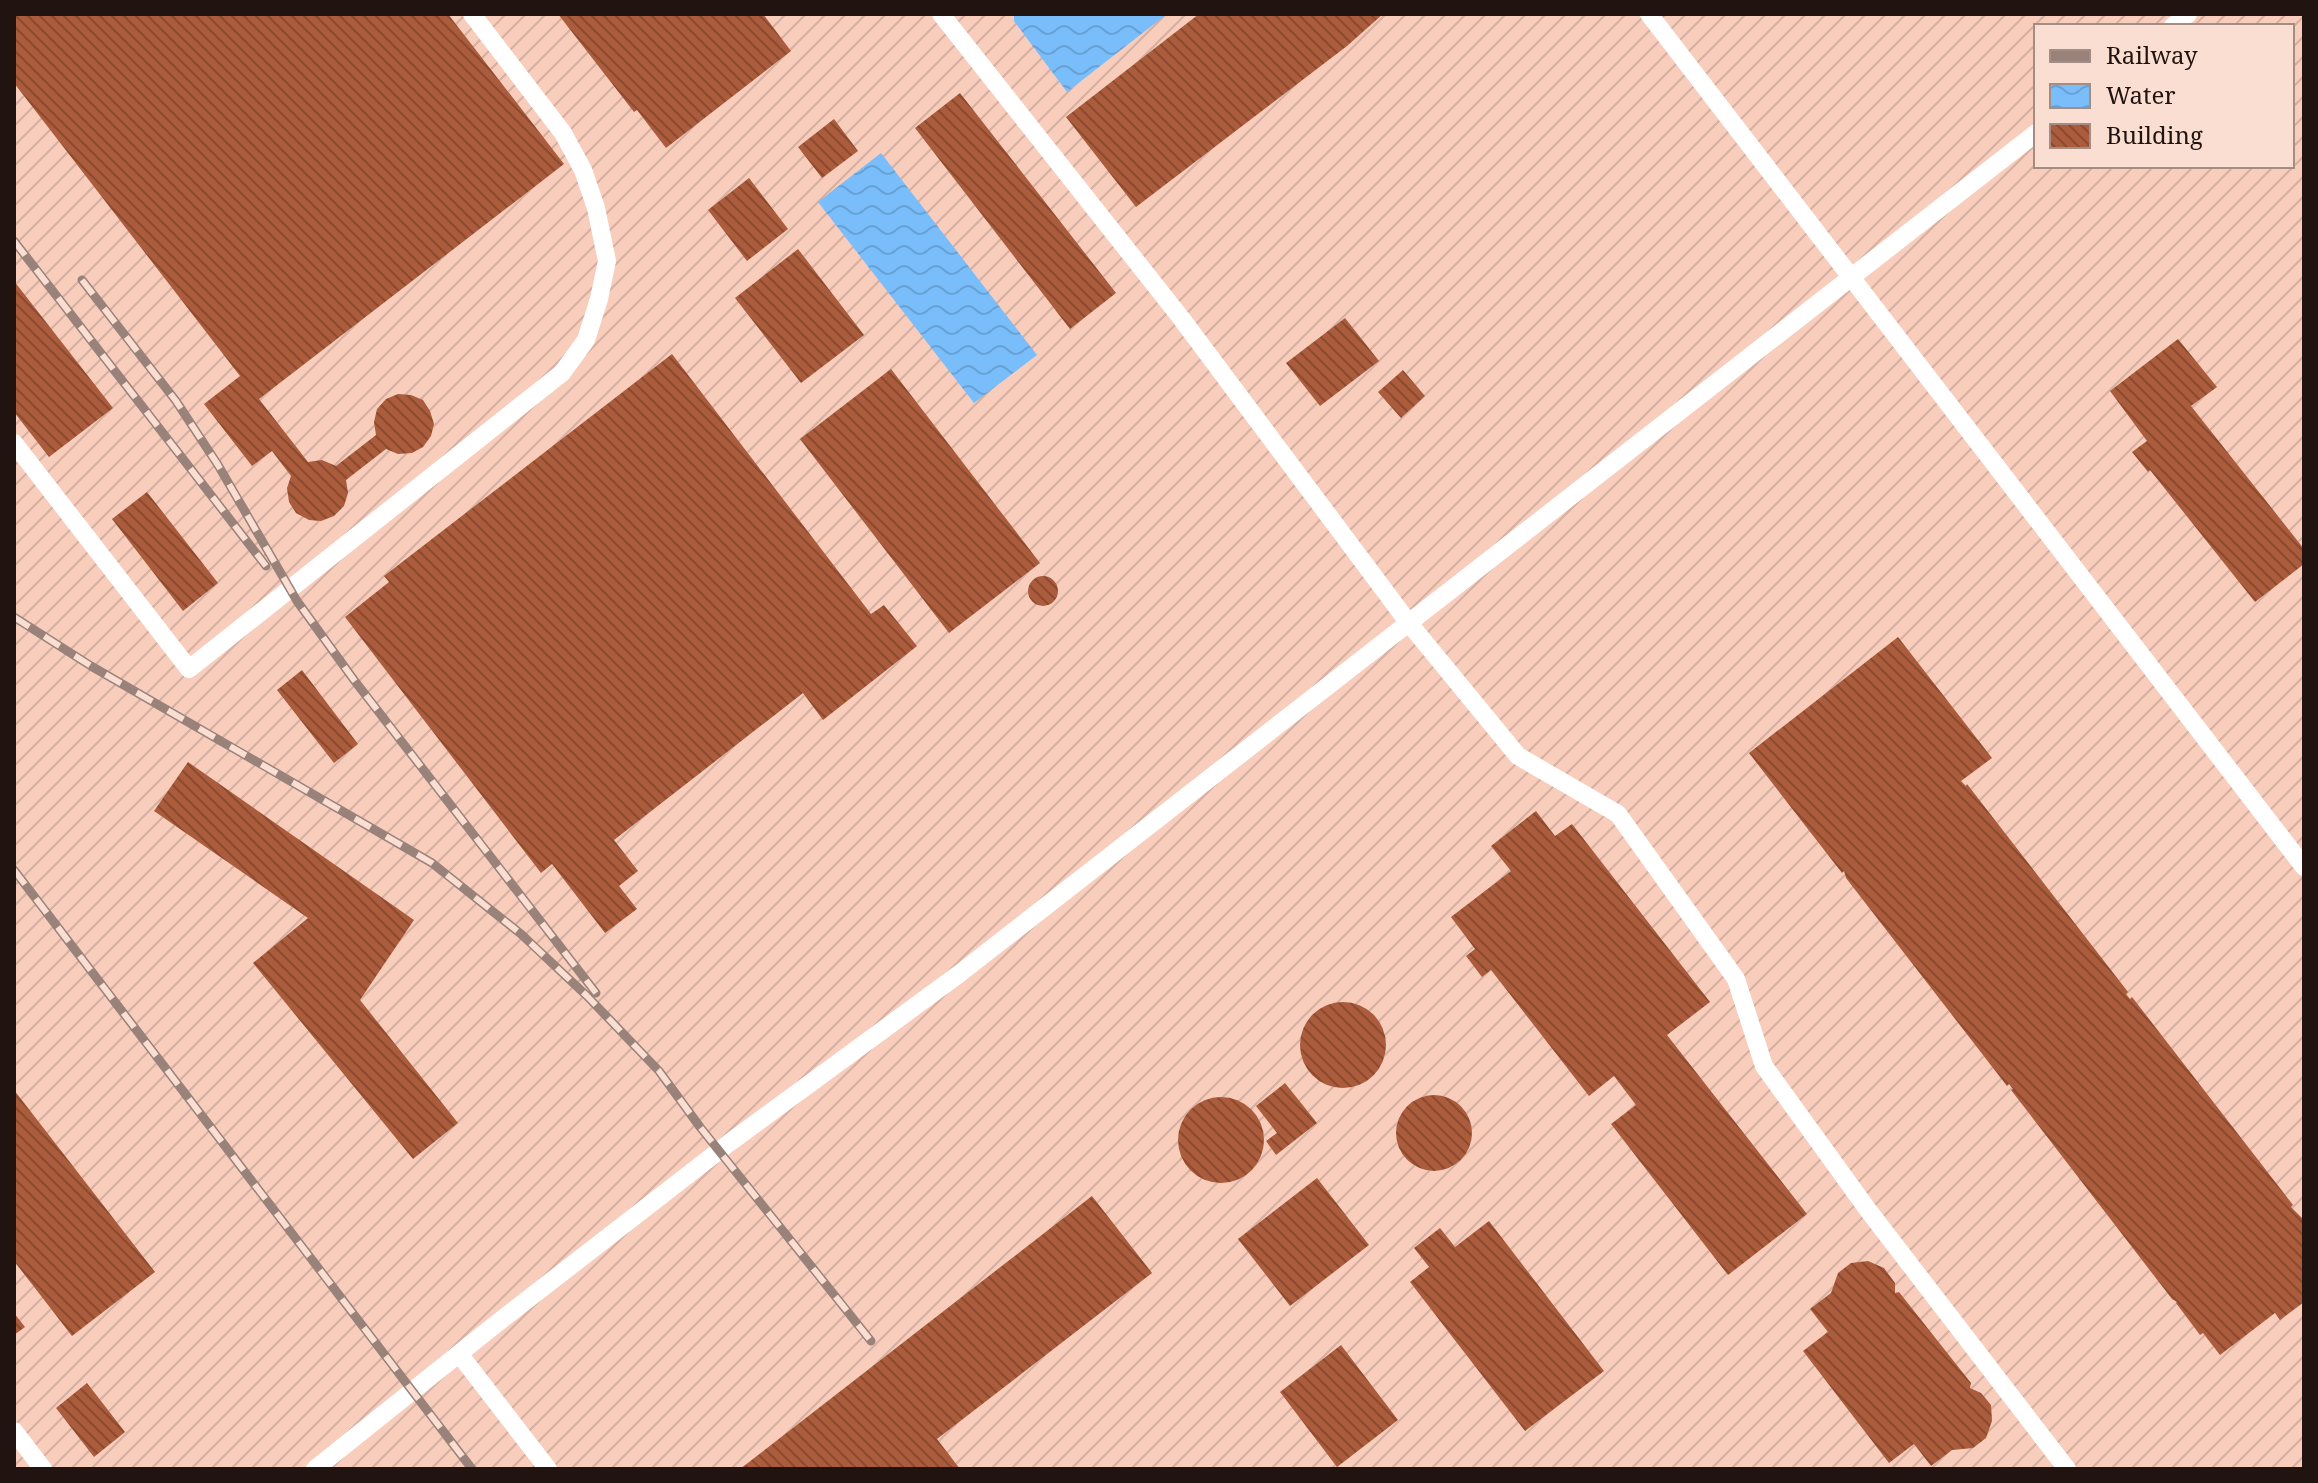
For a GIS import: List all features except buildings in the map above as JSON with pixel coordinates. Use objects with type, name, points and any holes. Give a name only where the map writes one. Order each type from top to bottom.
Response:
[{"type":"lane","points":[[14,443],[189,669],[562,373],[586,340],[607,261],[596,208],[583,170],[563,133],[472,14]]},
{"type":"lane","points":[[941,14],[1181,318],[1408,622],[1518,756],[1618,814],[1736,979],[1764,1066],[1868,1210],[2067,1469]]},
{"type":"lane","points":[[1649,14],[2304,867]]},
{"type":"lane","points":[[315,1469],[740,1135],[959,974],[2034,135]]},
{"type":"lane","points":[[460,1355],[548,1469]]},
{"type":"lane","points":[[14,1431],[43,1469]]},
{"type":"shaded area","points":[[14,14],[2304,14],[2304,1469],[14,1469]]},
{"type":"water","points":[[1014,14],[1167,14],[1067,92],[1014,21]]},
{"type":"water","points":[[881,153],[1037,355],[974,403],[818,202]]},
{"type":"railway","points":[[14,241],[266,566]]},
{"type":"railway","points":[[82,280],[176,401],[218,465],[297,601],[354,680],[596,993]]},
{"type":"railway","points":[[14,617],[91,666],[432,863],[521,934],[587,996],[659,1071],[871,1341]]},
{"type":"railway","points":[[14,870],[472,1469]]}]
